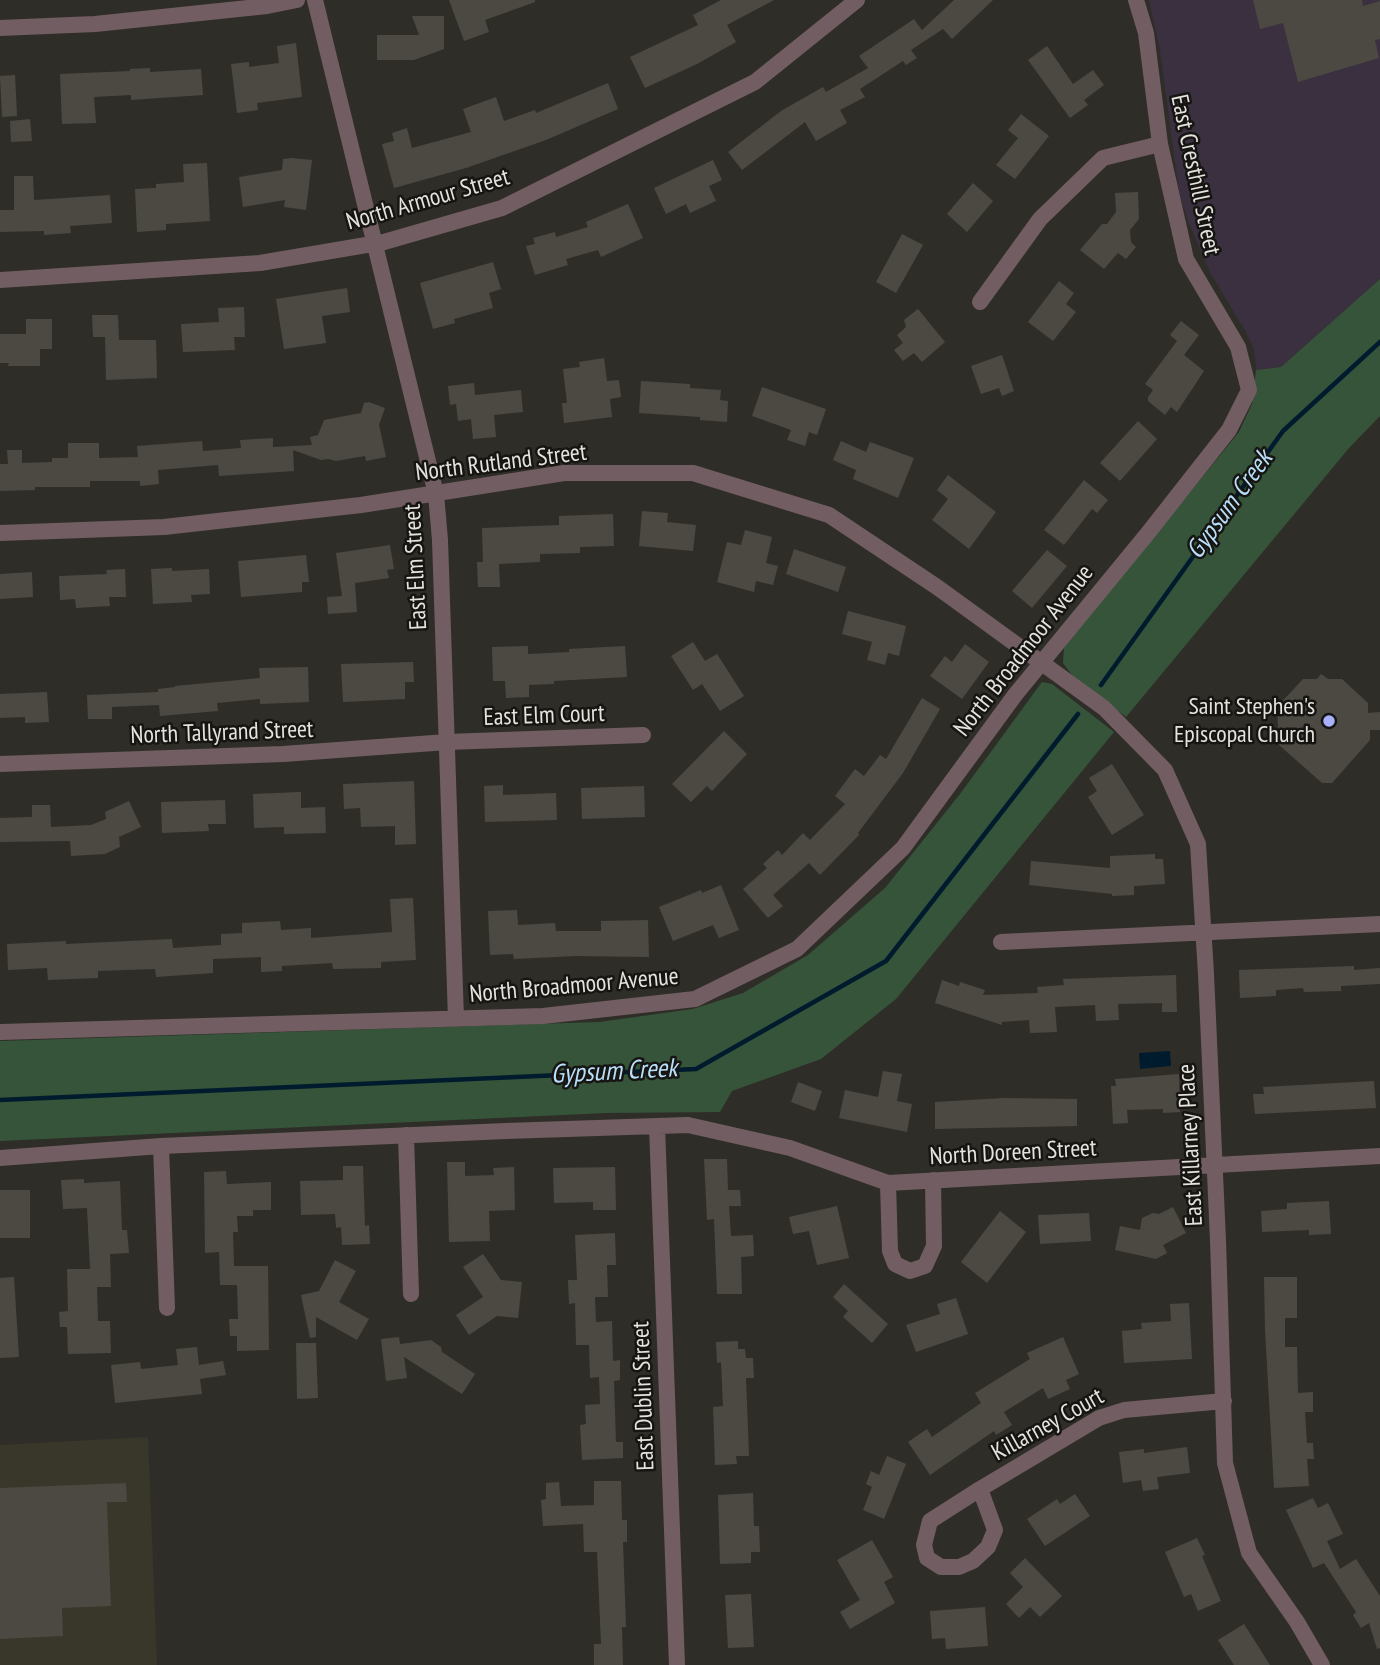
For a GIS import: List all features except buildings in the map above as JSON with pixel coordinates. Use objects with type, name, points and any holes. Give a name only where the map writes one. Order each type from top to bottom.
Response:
[{"type":"street","points":[[0,28],[95,24],[267,6],[297,0]]},
{"type":"street","name":"East Elm Street","points":[[315,0],[436,494],[440,540],[456,1019]]},
{"type":"street","name":"North Armour Street","points":[[0,280],[260,263],[374,244],[502,208],[755,82],[857,0]]},
{"type":"street","name":"East Cresthill Street","points":[[1136,0],[1146,33],[1160,144],[1186,259],[1238,347],[1249,390]]},
{"type":"street","points":[[980,302],[1040,219],[1103,158],[1160,144]]},
{"type":"street","name":"North Broadmoor Avenue","points":[[0,1032],[543,1016],[695,999],[797,949],[903,848],[1041,663],[1229,429],[1249,390]]},
{"type":"street","name":"North Rutland Street","points":[[0,533],[164,527],[361,506],[564,473],[693,473],[829,515],[937,587],[1041,663]]},
{"type":"street","name":"East Killarney Place","points":[[1041,663],[1104,708],[1165,770],[1198,844],[1215,1165],[1226,1463],[1250,1553],[1297,1622],[1322,1665]]},
{"type":"street","name":"East Elm Court","points":[[447,742],[643,734]]},
{"type":"street","name":"North Tallyrand Street","points":[[0,764],[283,754],[447,742]]},
{"type":"street","points":[[1001,942],[1380,924]]},
{"type":"street","name":"North Doreen Street","points":[[657,1126],[688,1125],[790,1148],[888,1182],[1380,1156]]},
{"type":"street","points":[[0,1158],[161,1146],[657,1126]]},
{"type":"street","name":"East Dublin Street","points":[[657,1126],[677,1665]]},
{"type":"street","points":[[406,1135],[411,1294]]},
{"type":"street","points":[[161,1146],[167,1308]]},
{"type":"street","points":[[888,1182],[890,1251],[895,1264],[910,1271],[925,1266],[934,1246],[933,1180]]},
{"type":"street","name":"Killarney Court","points":[[980,1489],[995,1530],[988,1547],[974,1561],[959,1567],[942,1567],[927,1558],[924,1545],[930,1521],[980,1489],[1099,1418],[1124,1410],[1224,1401]]},
{"type":"shaded area","points":[[1149,0],[1380,0],[1380,279],[1281,367],[1256,370],[1254,349],[1211,274],[1188,221],[1179,192],[1160,50]]},
{"type":"shaded area","points":[[148,1437],[157,1665],[0,1665],[0,1445]]},
{"type":"green space","points":[[1380,279],[1380,416],[1349,448],[1126,717],[1072,675],[1063,663],[1064,647],[1239,432],[1252,404],[1256,370],[1281,367]]},
{"type":"green space","points":[[1042,682],[1052,684],[1114,732],[896,999],[821,1059],[732,1091],[720,1112],[606,1113],[0,1141],[0,1041],[599,1022],[693,1009],[743,993],[808,955],[885,888],[960,794]]},
{"type":"water","points":[[1170,1051],[1171,1066],[1140,1069],[1139,1053]]},
{"type":"waterway","name":"Gypsum Creek","points":[[1101,685],[1283,431],[1380,342]]},
{"type":"waterway","name":"Gypsum Creek","points":[[0,1100],[696,1069],[886,961],[1078,714]]},
{"type":"place","name":"Saint Stephen's Episcopal Church","points":[[1329,721]]}]
